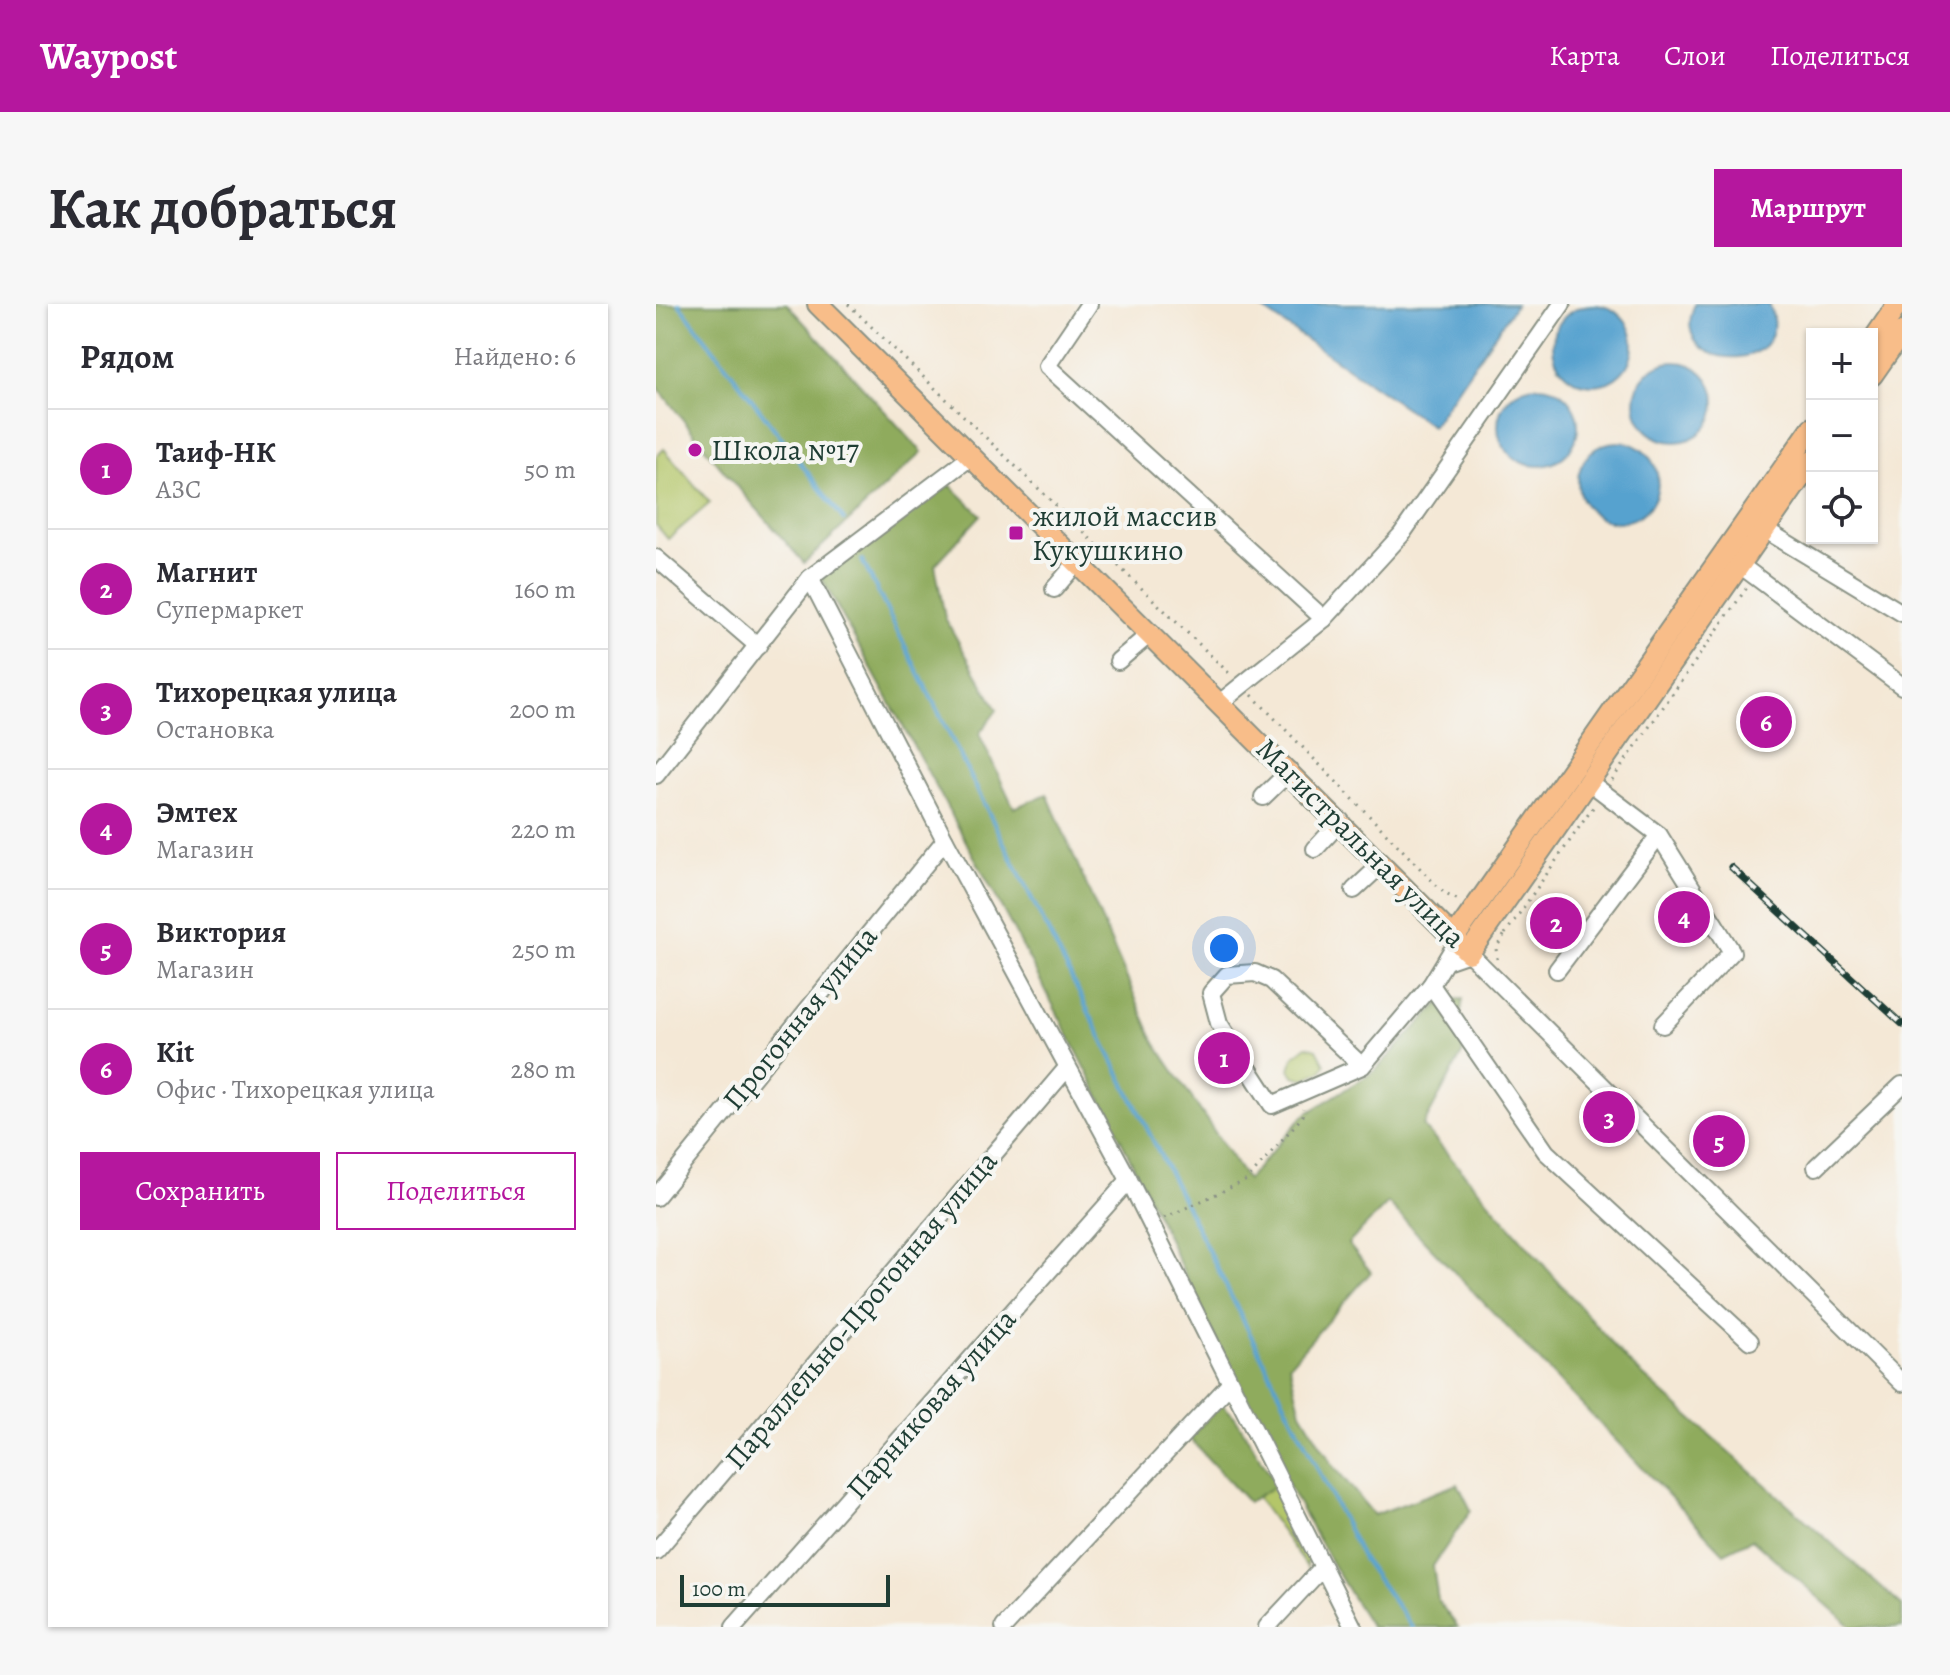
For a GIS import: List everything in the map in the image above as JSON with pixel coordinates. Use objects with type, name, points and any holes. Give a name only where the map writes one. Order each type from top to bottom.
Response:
[{"type":"main road","name":"Магистральная улица","points":[[818,304],[1341,821],[1469,953]]},
{"type":"main road","points":[[1878,333],[1898,304]]},
{"type":"main road","points":[[1878,366],[1902,332]]},
{"type":"main road","points":[[1454,938],[1806,437]]},
{"type":"main road","points":[[1469,953],[1596,787],[1747,570],[1764,529],[1806,470]]},
{"type":"street","points":[[1089,304],[1047,366],[1324,619]]},
{"type":"street","points":[[1221,702],[1324,619],[1401,535],[1562,304]]},
{"type":"street","points":[[656,775],[810,578],[972,456]]},
{"type":"street","points":[[1764,529],[1902,613]]},
{"type":"street","points":[[656,558],[758,646]]},
{"type":"street","points":[[1054,589],[1078,561]]},
{"type":"street","points":[[1747,570],[1902,686]]},
{"type":"street","points":[[810,578],[945,840],[1129,1180],[1229,1385],[1353,1627]]},
{"type":"street","points":[[1118,661],[1151,633]]},
{"type":"street","points":[[1263,797],[1290,771]]},
{"type":"street","points":[[1596,787],[1659,835],[1732,952],[1663,1025]]},
{"type":"street","points":[[1315,849],[1341,821]]},
{"type":"street","points":[[1557,970],[1659,835]]},
{"type":"street","name":"Прогонная улица","points":[[656,1197],[945,840]]},
{"type":"street","points":[[1354,890],[1382,864]]},
{"type":"street","points":[[1362,1066],[1271,980],[1255,973],[1227,975],[1211,993],[1219,1023],[1272,1105],[1362,1066],[1449,960],[1454,938]]},
{"type":"street","points":[[1449,960],[1469,953]]},
{"type":"street","name":"Магистральная улица","points":[[1469,953],[1899,1373]]},
{"type":"street","points":[[1431,985],[1546,1152],[1750,1341]]},
{"type":"street","name":"Параллельно-Прогонная улица","points":[[656,1551],[1067,1068]]},
{"type":"street","points":[[1816,1167],[1902,1085]]},
{"type":"street","name":"Парниковая улица","points":[[734,1627],[1129,1180]]},
{"type":"street","points":[[1004,1627],[1229,1385]]},
{"type":"street","points":[[1267,1627],[1323,1567]]},
{"type":"path","points":[[848,304],[1242,685],[1445,894],[1462,901]]},
{"type":"path","points":[[1497,960],[1496,948],[1596,787],[1747,570]]},
{"type":"path","points":[[1497,929],[1505,934]]},
{"type":"path","points":[[1179,1211],[1247,1180],[1303,1116],[1303,1092]]},
{"type":"green space","points":[[656,304],[787,304],[922,452],[804,563],[716,462],[656,385]]},
{"type":"green space","points":[[664,449],[710,503],[668,539],[656,525],[656,457]]},
{"type":"green space","points":[[950,485],[981,515],[935,565],[945,618],[997,710],[979,734],[1014,808],[1047,794],[1155,1043],[1247,1180],[1303,1116],[1376,1070],[1442,1000],[1463,999],[1459,1024],[1463,1052],[1423,1126],[1629,1363],[1902,1606],[1902,1627],[1852,1627],[1752,1539],[1724,1553],[1388,1203],[1348,1244],[1371,1272],[1289,1365],[1301,1412],[1332,1464],[1374,1515],[1458,1484],[1471,1510],[1433,1566],[1438,1601],[1458,1627],[1371,1627],[1295,1497],[1226,1362],[1063,1024],[821,577]]},
{"type":"green space","points":[[1307,1046],[1317,1049],[1325,1064],[1322,1071],[1304,1079],[1294,1076],[1290,1069],[1294,1056]]},
{"type":"green space","points":[[1222,1404],[1235,1417],[1277,1485],[1248,1502],[1189,1438]]},
{"type":"green space","points":[[1277,1485],[1308,1548],[1307,1567],[1257,1497]]},
{"type":"water","points":[[1255,304],[1516,304],[1432,426]]},
{"type":"water","points":[[1695,304],[1769,304],[1773,328],[1766,344],[1751,354],[1732,357],[1713,354],[1698,343],[1691,327]]},
{"type":"water","points":[[1585,305],[1601,305],[1622,316],[1633,337],[1633,353],[1622,374],[1601,385],[1585,385],[1571,379],[1559,367],[1553,353],[1553,337],[1559,323],[1571,311]]},
{"type":"water","points":[[1667,362],[1683,362],[1704,373],[1715,394],[1715,410],[1704,431],[1683,442],[1667,442],[1653,436],[1641,424],[1635,410],[1635,394],[1641,380],[1653,368]]},
{"type":"water","points":[[1530,386],[1546,386],[1567,397],[1578,418],[1578,434],[1567,455],[1546,466],[1530,466],[1516,460],[1504,448],[1498,434],[1498,418],[1504,404],[1516,392]]},
{"type":"water","points":[[1610,442],[1626,442],[1647,453],[1658,474],[1658,490],[1647,511],[1626,522],[1610,522],[1596,516],[1584,504],[1578,490],[1578,474],[1584,460],[1596,448]]},
{"type":"waterway","points":[[679,304],[844,520]]},
{"type":"waterway","points":[[862,560],[1363,1559],[1412,1627]]},
{"type":"railway","points":[[1731,867],[1902,1024]]},
{"type":"place","name":"Школа №17","points":[[695,450]]},
{"type":"place","name":"жилой массив Кукушкино","points":[[1016,533]]},
{"type":"place","name":"Kit","points":[[1766,722]]},
{"type":"place","name":"Эмтех","points":[[1684,917]]},
{"type":"place","name":"Магнит","points":[[1556,923]]},
{"type":"place","name":"Таиф-НК","points":[[1224,1058]]},
{"type":"place","name":"Тихорецкая улица","points":[[1609,1117]]},
{"type":"place","name":"Виктория","points":[[1719,1141]]}]
